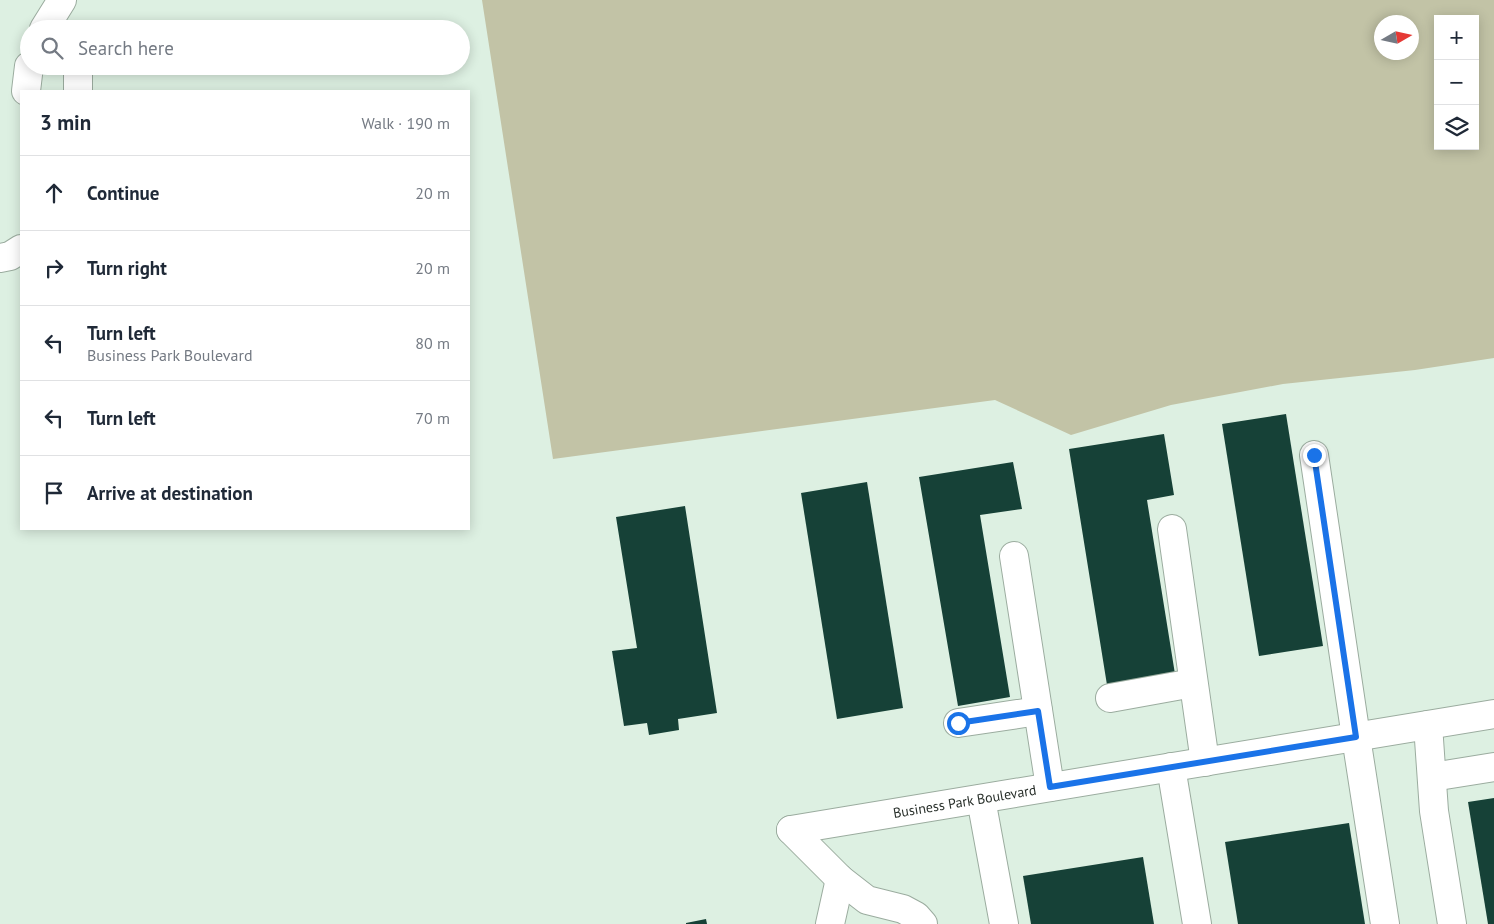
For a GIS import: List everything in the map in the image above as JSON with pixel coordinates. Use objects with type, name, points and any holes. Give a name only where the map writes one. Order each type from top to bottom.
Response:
[{"type":"street","points":[[50,20],[62,0]]},
{"type":"street","points":[[62,0],[67,20]]},
{"type":"street","points":[[26,90],[28,75]]},
{"type":"street","points":[[78,75],[78,90]]},
{"type":"street","points":[[0,258],[10,256],[20,250]]},
{"type":"street","points":[[1314,455],[1386,924]]},
{"type":"street","points":[[1172,530],[1205,762]]},
{"type":"street","points":[[1014,556],[1050,787]]},
{"type":"street","points":[[1110,698],[1194,683]]},
{"type":"street","points":[[958,723],[1038,711]]},
{"type":"street","name":"Business Park Boulevard","points":[[840,879],[791,830],[1494,714]]},
{"type":"street","points":[[1428,725],[1434,811],[1452,924]]},
{"type":"street","points":[[1171,767],[1197,924]]},
{"type":"street","points":[[1432,777],[1494,767]]},
{"type":"street","points":[[981,799],[1004,924]]},
{"type":"street","points":[[830,924],[840,879],[867,900],[903,908],[916,916],[923,924]]},
{"type":"green space","points":[[482,0],[1494,0],[1494,358],[1415,370],[1283,384],[1171,405],[1071,435],[995,400],[553,459]]},
{"type":"building","points":[[1286,414],[1323,646],[1259,656],[1222,424]]},
{"type":"building","points":[[1164,434],[1174,495],[1147,500],[1175,674],[1107,685],[1069,449]]},
{"type":"building","points":[[1013,462],[1022,509],[980,515],[1010,697],[958,706],[919,477]]},
{"type":"building","points":[[867,482],[903,708],[837,719],[801,493]]},
{"type":"building","points":[[685,506],[717,713],[678,719],[679,730],[649,735],[647,723],[624,726],[612,651],[637,648],[616,517]]},
{"type":"building","points":[[1494,798],[1494,924],[1488,924],[1468,802]]},
{"type":"building","points":[[1349,823],[1365,924],[1238,924],[1225,842]]},
{"type":"building","points":[[1143,857],[1154,924],[1031,924],[1023,876]]},
{"type":"building","points":[[706,919],[707,924],[686,924],[686,923]]},
{"type":"route","points":[[958,723],[1038,711],[1050,787],[1356,737],[1314,455]]}]
